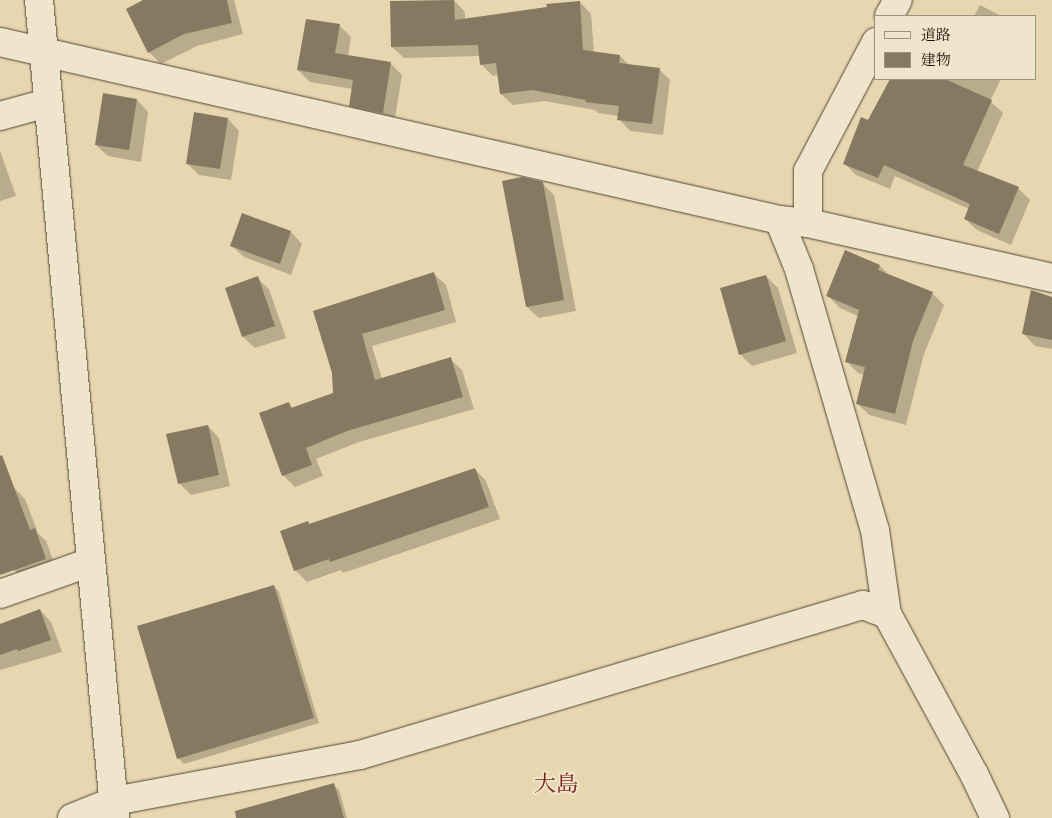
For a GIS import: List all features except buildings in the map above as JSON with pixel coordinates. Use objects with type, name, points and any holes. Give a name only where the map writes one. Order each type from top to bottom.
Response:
[{"type":"street","points":[[39,0],[115,810]]},
{"type":"street","points":[[890,15],[898,0]]},
{"type":"street","points":[[0,42],[779,220],[808,224],[1052,278]]},
{"type":"street","points":[[808,224],[808,172],[874,46]]},
{"type":"street","points":[[0,116],[48,102]]},
{"type":"street","points":[[779,220],[799,270],[875,530],[887,614],[974,774],[995,818]]},
{"type":"street","points":[[0,594],[92,562]]},
{"type":"street","points":[[72,818],[360,755],[863,605],[887,614]]},
{"type":"district","name":"大島","points":[[556,787]]}]
